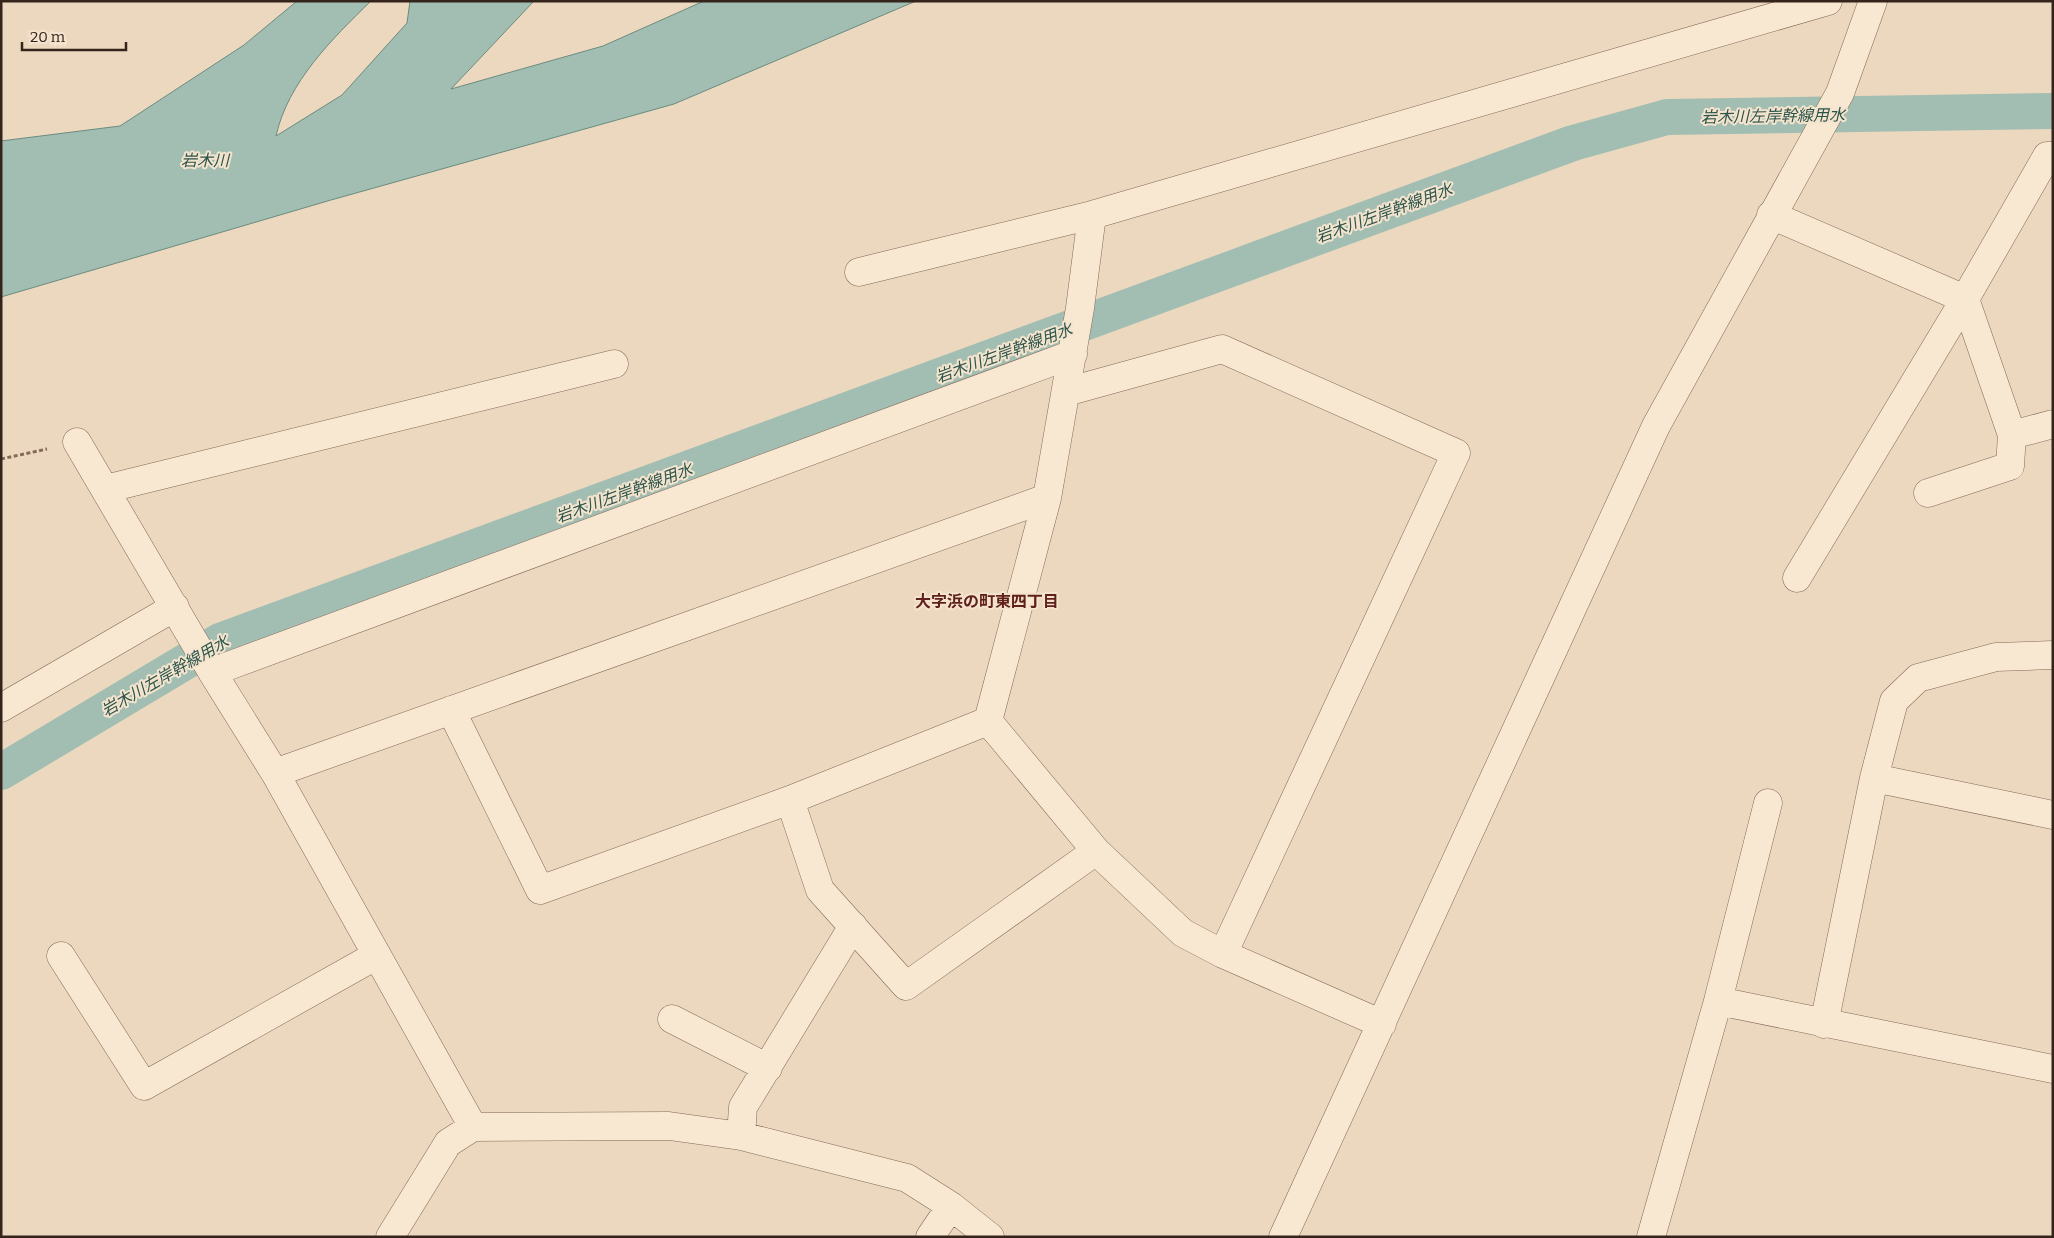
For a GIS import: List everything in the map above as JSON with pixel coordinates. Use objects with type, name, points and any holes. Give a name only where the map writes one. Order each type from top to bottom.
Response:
[{"type":"street","points":[[859,272],[1092,215],[1828,1]]},
{"type":"street","points":[[1283,1237],[1656,426],[1840,93],[1873,1]]},
{"type":"street","points":[[1797,578],[1965,299],[2047,156],[2053,156]]},
{"type":"street","points":[[988,721],[1046,498],[1074,348],[1092,215]]},
{"type":"street","points":[[1771,215],[1965,299],[2012,435],[2010,466],[1928,493]]},
{"type":"street","points":[[210,669],[1074,348]]},
{"type":"street","points":[[1066,392],[1222,349],[1456,453],[1223,954]]},
{"type":"street","points":[[105,489],[614,364]]},
{"type":"street","points":[[2012,435],[2053,424]]},
{"type":"street","points":[[77,442],[210,669],[275,773],[474,1127]]},
{"type":"street","points":[[275,773],[1046,498]]},
{"type":"street","points":[[1,708],[175,607]]},
{"type":"street","points":[[1824,1024],[1874,778],[1894,701],[1918,678],[1996,657],[2053,655]]},
{"type":"street","points":[[451,710],[540,890],[790,800],[988,721]]},
{"type":"street","points":[[988,721],[1096,851],[1183,933],[1223,954],[1382,1024]]},
{"type":"street","points":[[1874,778],[2053,815]]},
{"type":"street","points":[[790,800],[820,890],[906,986],[1096,851]]},
{"type":"street","points":[[1652,1237],[1718,1001],[1768,803]]},
{"type":"street","points":[[741,1136],[744,1107],[853,926]]},
{"type":"street","points":[[62,956],[144,1086],[377,955]]},
{"type":"street","points":[[1718,1001],[2053,1069]]},
{"type":"street","points":[[672,1019],[768,1068]]},
{"type":"street","points":[[390,1237],[448,1143],[474,1127],[670,1126],[741,1136],[907,1178],[951,1206],[990,1237]]},
{"type":"street","points":[[930,1237],[951,1206]]},
{"type":"path","points":[[1,459],[77,442]]},
{"type":"water","name":"岩木川","points":[[297,1],[371,1],[313,62],[290,97],[276,136],[342,95],[407,23],[410,1],[534,1],[451,89],[603,46],[704,1],[916,1],[674,104],[331,200],[1,297],[1,141],[120,126],[244,45]]},
{"type":"waterway","name":"岩木川左岸幹線用水","points":[[1,772],[220,641],[1573,143],[1667,117],[2053,111]]},
{"type":"district","name":"大字浜の町東四丁目","points":[[987,601]]}]
